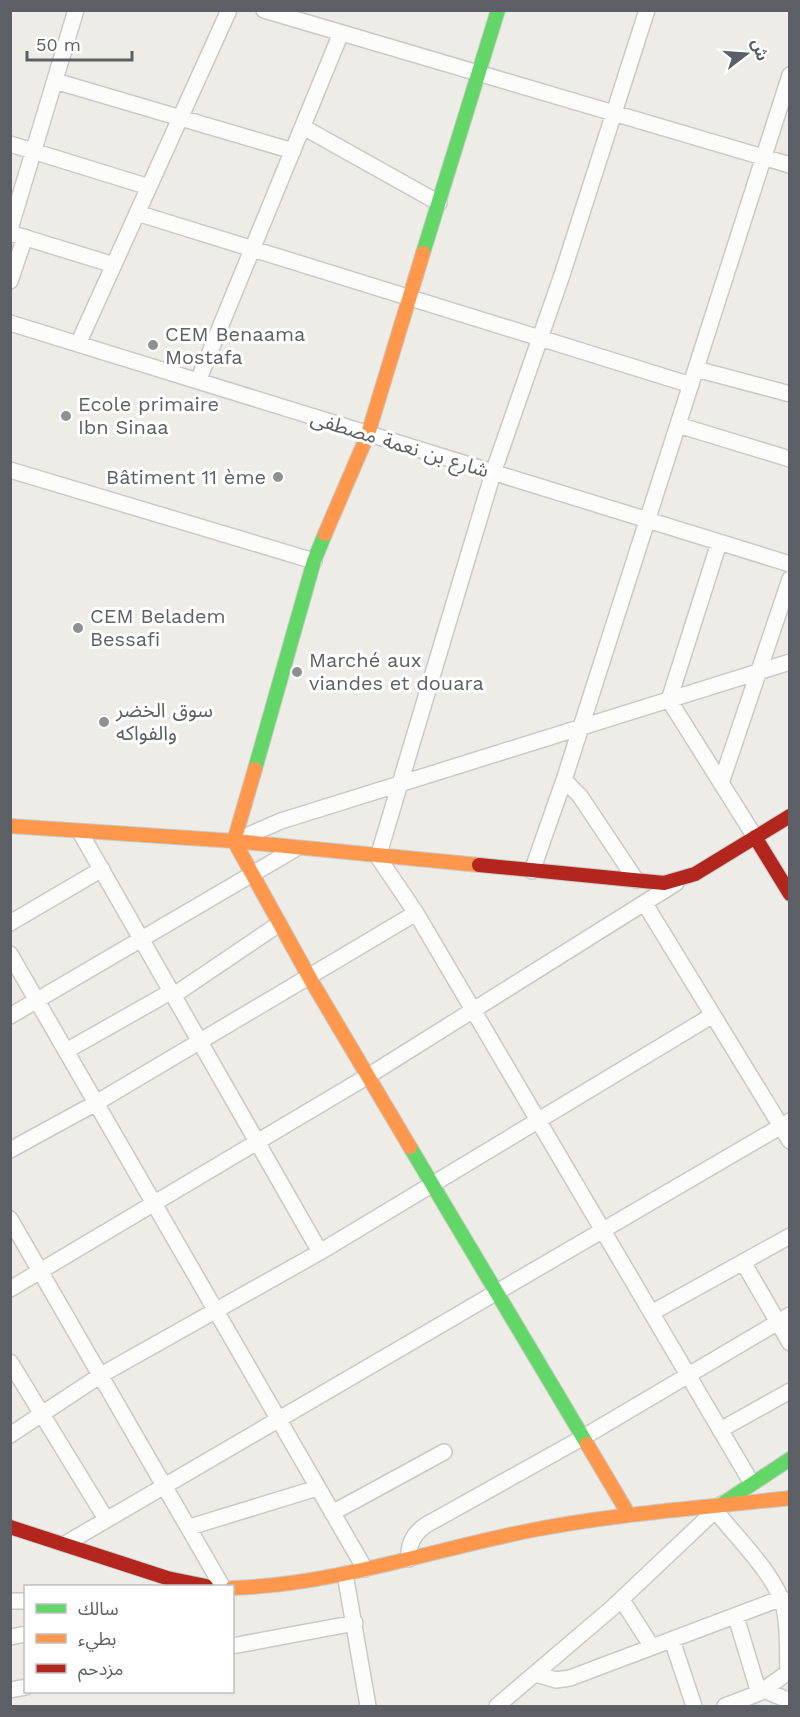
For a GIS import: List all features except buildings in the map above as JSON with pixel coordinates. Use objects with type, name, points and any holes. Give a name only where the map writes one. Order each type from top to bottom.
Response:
[{"type":"street","points":[[10,281],[15,233],[33,152],[76,10]]},
{"type":"street","points":[[78,344],[229,10]]},
{"type":"street","points":[[264,10],[789,165]]},
{"type":"street","points":[[498,10],[368,434],[314,561],[234,841],[279,924],[495,1294],[629,1515]]},
{"type":"street","points":[[378,856],[493,473],[540,338],[647,10]]},
{"type":"street","points":[[198,381],[341,33]]},
{"type":"street","points":[[532,871],[564,780],[789,75]]},
{"type":"street","points":[[55,81],[293,151]]},
{"type":"street","points":[[303,127],[439,203]]},
{"type":"street","points":[[10,144],[149,187]]},
{"type":"street","points":[[137,213],[691,385]]},
{"type":"street","points":[[15,233],[114,265]]},
{"type":"street","name":"شارع بن نعمة مصطفى","points":[[10,323],[789,564]]},
{"type":"street","points":[[696,369],[789,394]]},
{"type":"street","points":[[678,425],[789,459]]},
{"type":"street","points":[[10,470],[314,561]]},
{"type":"street","points":[[719,543],[669,700],[789,894]]},
{"type":"street","points":[[721,783],[789,579]]},
{"type":"street","points":[[234,841],[281,821],[789,662]]},
{"type":"street","points":[[564,780],[580,796],[636,880]]},
{"type":"street","points":[[10,1289],[258,1143],[474,1011],[678,881],[789,816]]},
{"type":"street","points":[[10,826],[234,841],[295,849],[532,871],[636,880],[678,881]]},
{"type":"street","points":[[80,832],[320,1251]]},
{"type":"street","points":[[10,1016],[295,849]]},
{"type":"street","points":[[378,856],[416,913],[540,1121],[751,1482]]},
{"type":"street","points":[[10,923],[102,868]]},
{"type":"street","points":[[645,904],[713,1015],[785,1124],[789,1141]]},
{"type":"street","points":[[10,1150],[96,1103],[416,913]]},
{"type":"street","points":[[66,1051],[173,993],[279,924]]},
{"type":"street","points":[[10,954],[365,1569]]},
{"type":"street","points":[[10,1435],[101,1375],[320,1251],[540,1121],[713,1015]]},
{"type":"street","points":[[65,1544],[277,1418],[604,1232],[785,1124]]},
{"type":"street","points":[[10,1220],[221,1585]]},
{"type":"street","points":[[653,1312],[789,1236]]},
{"type":"street","points":[[743,1262],[784,1318],[789,1343]]},
{"type":"street","points":[[409,1558],[411,1543],[420,1530],[582,1438],[784,1318]]},
{"type":"street","points":[[10,1362],[106,1520]]},
{"type":"street","points":[[720,1430],[789,1391]]},
{"type":"street","points":[[332,1513],[444,1452]]},
{"type":"street","points":[[497,1707],[622,1599],[718,1507],[751,1482],[789,1459]]},
{"type":"street","points":[[189,1527],[317,1488]]},
{"type":"street","points":[[234,1588],[276,1586],[345,1574],[524,1532],[629,1515],[789,1498]]},
{"type":"street","points":[[718,1507],[782,1598],[786,1618],[789,1672],[762,1691],[725,1707]]},
{"type":"street","points":[[10,1527],[167,1578],[197,1585]]},
{"type":"street","points":[[345,1574],[368,1707]]},
{"type":"street","points":[[536,1674],[549,1679],[563,1680],[782,1598]]},
{"type":"street","points":[[622,1599],[652,1647]]},
{"type":"street","points":[[736,1617],[762,1691]]},
{"type":"street","points":[[234,1647],[355,1623]]},
{"type":"street","points":[[672,1640],[694,1707]]},
{"type":"street","points":[[762,1691],[789,1701]]},
{"type":"traffic: fast","points":[[423,253],[498,10]]},
{"type":"traffic: fast","points":[[255,769],[314,561],[325,534]]},
{"type":"traffic: fast","points":[[410,1147],[587,1444]]},
{"type":"traffic: fast","points":[[722,1504],[790,1459]]},
{"type":"traffic: slow","points":[[325,534],[368,434],[423,253]]},
{"type":"traffic: slow","points":[[255,769],[234,841],[312,982],[410,1147]]},
{"type":"traffic: slow","points":[[10,826],[234,841],[479,865]]},
{"type":"traffic: slow","points":[[587,1444],[629,1515]]},
{"type":"traffic: slow","points":[[234,1588],[306,1581],[556,1526],[623,1516],[790,1498]]},
{"type":"traffic: jam","points":[[479,865],[664,883],[695,874],[790,816]]},
{"type":"traffic: jam","points":[[755,837],[790,894]]},
{"type":"traffic: jam","points":[[10,1527],[167,1578],[201,1585]]},
{"type":"place","name":"CEM Benaama Mostafa","points":[[153,345]]},
{"type":"place","name":"Ecole primaire Ibn Sinaa","points":[[66,416]]},
{"type":"place","name":"Bâtiment 11 ème","points":[[278,477]]},
{"type":"place","name":"CEM Beladem Bessafi","points":[[78,628]]},
{"type":"place","name":"Marché aux viandes et douara","points":[[297,672]]},
{"type":"place","name":"سوق الخضر والفواكه","points":[[104,722]]}]
